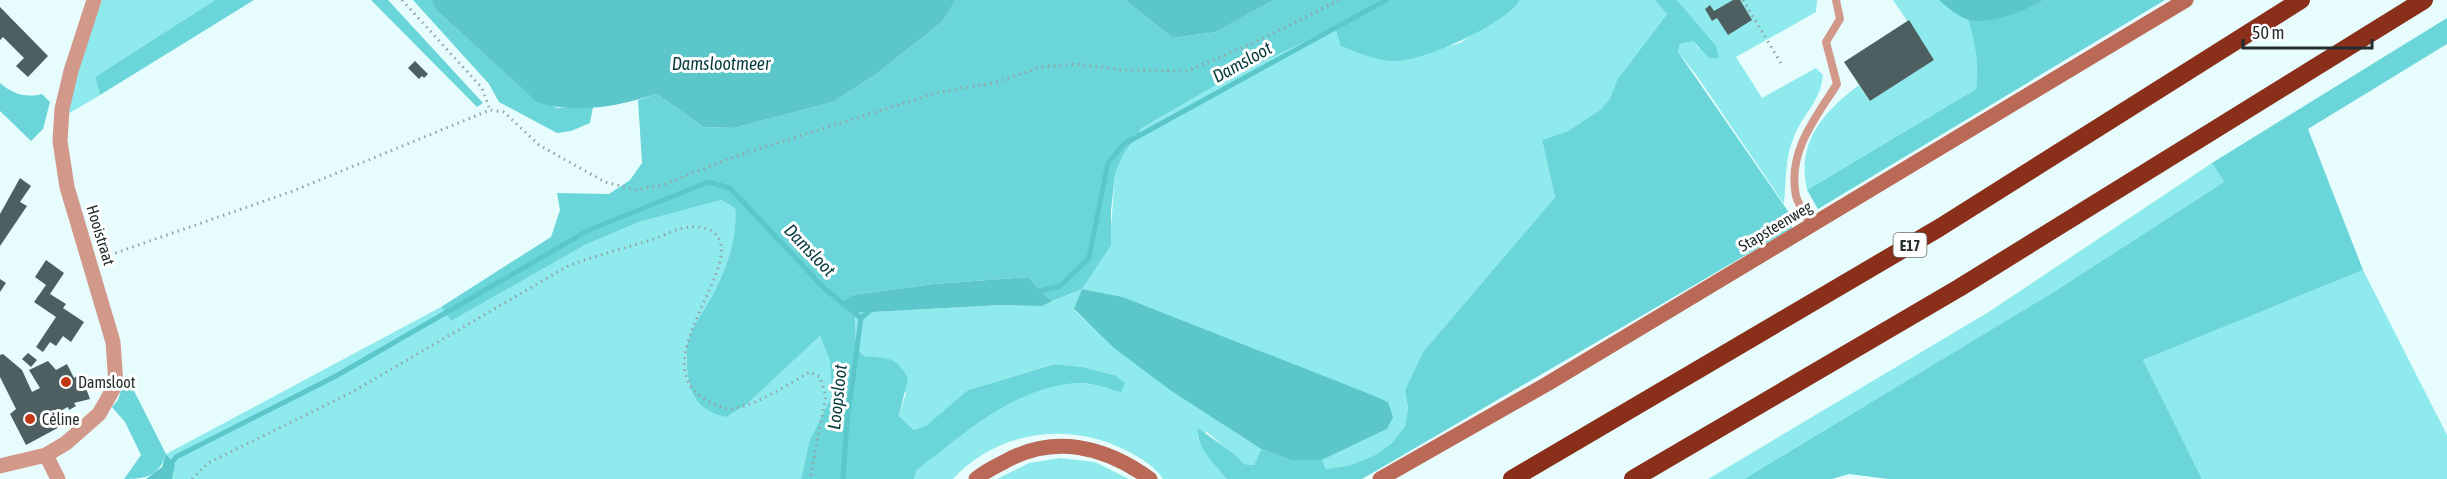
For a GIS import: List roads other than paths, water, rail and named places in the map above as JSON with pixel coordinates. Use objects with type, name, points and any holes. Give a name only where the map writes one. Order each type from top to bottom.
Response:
[{"type":"highway","name":"E17","points":[[1512,479],[1939,228],[2301,0]]},
{"type":"highway","points":[[1633,479],[1969,281],[2424,0]]},
{"type":"street","name":"Hooistraat","points":[[46,455],[87,426],[106,403],[116,384],[113,342],[67,187],[60,141],[62,110],[71,71],[94,0]]},
{"type":"street","name":"Stapsteenweg","points":[[1380,479],[1547,384],[2186,0]]},
{"type":"street","points":[[976,479],[1023,451],[1058,446],[1095,450],[1127,462],[1150,479]]},
{"type":"street","points":[[0,466],[46,455],[58,479]]},
{"type":"lane","points":[[1811,225],[1797,197],[1794,165],[1804,136],[1837,84],[1826,42],[1839,19],[1836,0]]},
{"type":"water","name":"Damslootmeer","points":[[431,0],[956,0],[941,23],[875,75],[833,102],[734,128],[703,127],[657,94],[612,105],[582,108],[552,106],[537,102],[436,10]]},
{"type":"water","points":[[1125,0],[1274,0],[1216,32],[1173,38]]},
{"type":"water","points":[[1939,0],[2044,0],[2006,16],[1975,21],[1952,11]]},
{"type":"water","points":[[1029,277],[1040,291],[1053,301],[1042,306],[1000,305],[855,313],[839,305],[852,295],[934,284]]},
{"type":"water","points":[[1082,289],[1123,297],[1372,395],[1388,402],[1393,417],[1387,429],[1322,460],[1290,460],[1261,449],[1170,390],[1114,348],[1074,309]]},
{"type":"water","points":[[166,454],[175,465],[172,479],[146,479],[162,467]]},
{"type":"waterway","name":"Damsloot","points":[[1034,292],[1060,286],[1089,258],[1108,163],[1124,144],[1386,0]]},
{"type":"waterway","name":"Damsloot","points":[[170,465],[176,457],[336,376],[589,230],[708,182],[730,188],[825,289],[861,318],[873,308]]},
{"type":"waterway","name":"Loopsloot","points":[[843,479],[847,422],[861,318]]},
{"type":"place","name":"Damsloot","points":[[66,382]]},
{"type":"place","name":"Céline","points":[[30,419]]}]
